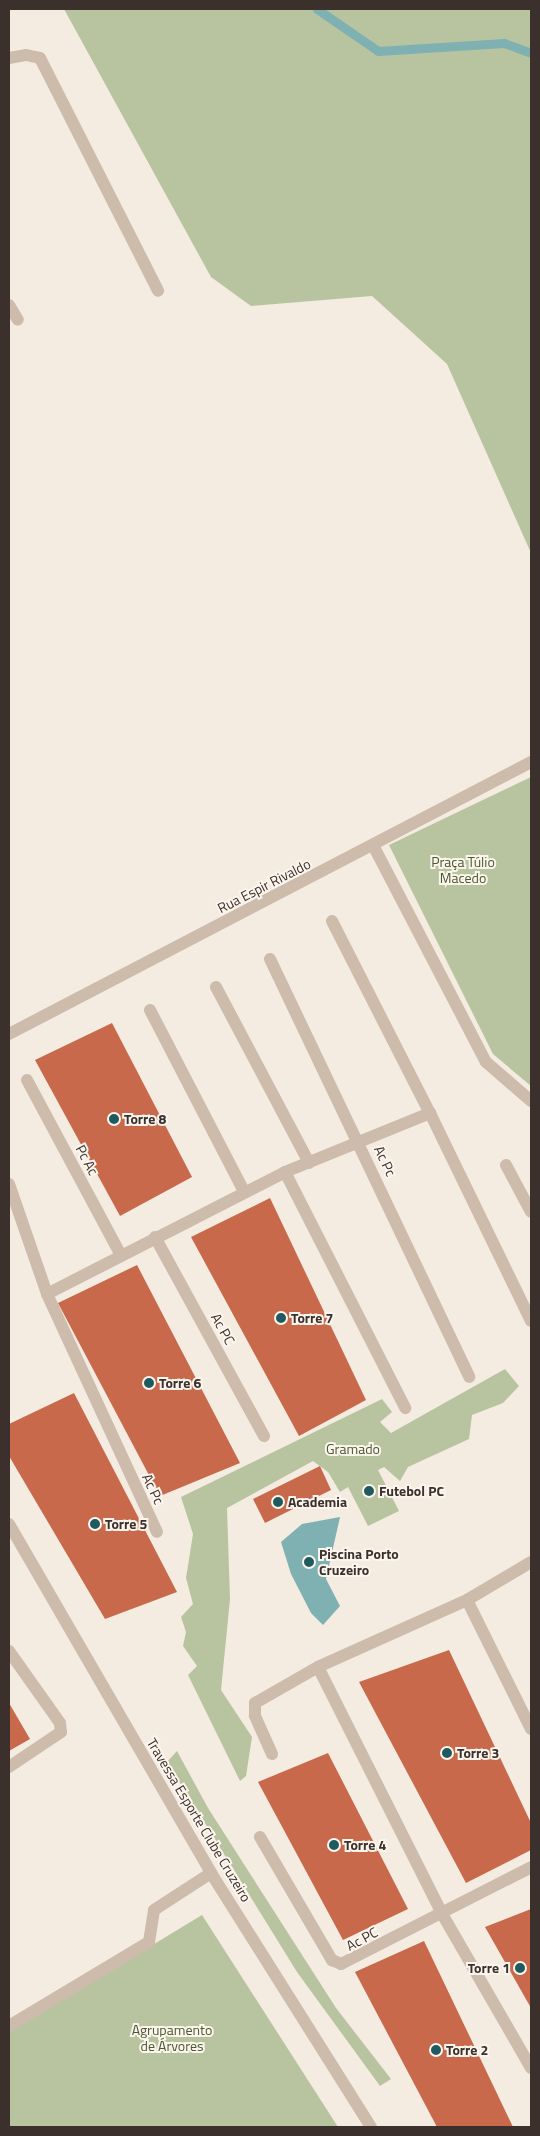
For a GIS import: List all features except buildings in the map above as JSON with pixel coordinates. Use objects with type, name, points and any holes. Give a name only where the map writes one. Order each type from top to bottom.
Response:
[{"type":"street","points":[[9,58],[26,54],[40,58],[158,291]]},
{"type":"street","points":[[9,305],[18,320]]},
{"type":"street","name":"Rua Espir Rivaldo","points":[[9,1034],[374,847],[531,762]]},
{"type":"street","points":[[374,847],[486,1062],[531,1101]]},
{"type":"street","points":[[332,921],[430,1113],[531,1321]]},
{"type":"street","name":"Ac Pc","points":[[270,960],[360,1144],[469,1377]]},
{"type":"street","points":[[216,988],[309,1163]]},
{"type":"street","points":[[150,1010],[244,1192]]},
{"type":"street","name":"Pc Ac","points":[[27,1080],[121,1255]]},
{"type":"street","points":[[46,1294],[285,1172],[360,1144],[430,1113]]},
{"type":"street","points":[[506,1164],[531,1212]]},
{"type":"street","points":[[285,1172],[405,1408]]},
{"type":"street","name":"Ac Pc","points":[[9,1184],[46,1294],[157,1532]]},
{"type":"street","name":"Ac PC","points":[[155,1237],[264,1436]]},
{"type":"street","name":"Travessa Esporte Clube Cruzeiro","points":[[9,1524],[211,1873],[371,2127]]},
{"type":"street","points":[[272,1754],[255,1716],[256,1702],[318,1667],[466,1600],[530,1568]]},
{"type":"street","points":[[466,1600],[531,1729]]},
{"type":"street","points":[[9,1651],[60,1723],[62,1732],[9,1767]]},
{"type":"street","points":[[318,1667],[441,1912],[531,2068]]},
{"type":"street","name":"Ac PC","points":[[260,1837],[332,1960],[341,1964],[531,1867]]},
{"type":"street","points":[[9,2026],[149,1942],[154,1910],[211,1873]]},
{"type":"green space","points":[[64,9],[531,9],[531,553],[447,364],[372,296],[251,306],[211,277]]},
{"type":"green space","name":"Praça Túlio Macedo","points":[[531,777],[531,1086],[493,1054],[389,845]]},
{"type":"green space","name":"Gramado","points":[[505,1369],[519,1386],[503,1403],[472,1415],[469,1439],[408,1467],[400,1481],[384,1467],[378,1470],[399,1511],[368,1526],[348,1487],[340,1492],[328,1472],[313,1461],[227,1508],[230,1599],[221,1690],[252,1737],[246,1776],[240,1781],[188,1675],[197,1666],[183,1646],[186,1632],[181,1617],[193,1604],[186,1578],[193,1534],[181,1497],[382,1399],[392,1412],[380,1422],[391,1433]]},
{"type":"green space","points":[[177,1751],[208,1808],[336,2008],[391,2079],[380,2086],[297,1972],[167,1762]]},
{"type":"green space","name":"Agrupamento de Árvores","points":[[202,1915],[338,2127],[9,2127],[9,2032]]},
{"type":"water","name":"Piscina Porto Cruzeiro","points":[[340,1517],[326,1579],[340,1606],[323,1625],[311,1613],[291,1574],[281,1542],[302,1524]]},
{"type":"waterway","points":[[317,9],[378,51],[504,43],[531,53]]},
{"type":"place","name":"Torre 8","points":[[114,1119]]},
{"type":"place","name":"Torre 7","points":[[281,1318]]},
{"type":"place","name":"Torre 6","points":[[149,1383]]},
{"type":"place","name":"Futebol PC","points":[[369,1491]]},
{"type":"place","name":"Academia","points":[[278,1502]]},
{"type":"place","name":"Torre 5","points":[[95,1524]]},
{"type":"place","name":"Piscina Porto Cruzeiro","points":[[309,1562]]},
{"type":"place","name":"Torre 3","points":[[447,1753]]},
{"type":"place","name":"Torre 4","points":[[334,1845]]},
{"type":"place","name":"Torre 1","points":[[520,1968]]},
{"type":"place","name":"Torre 2","points":[[436,2050]]}]
